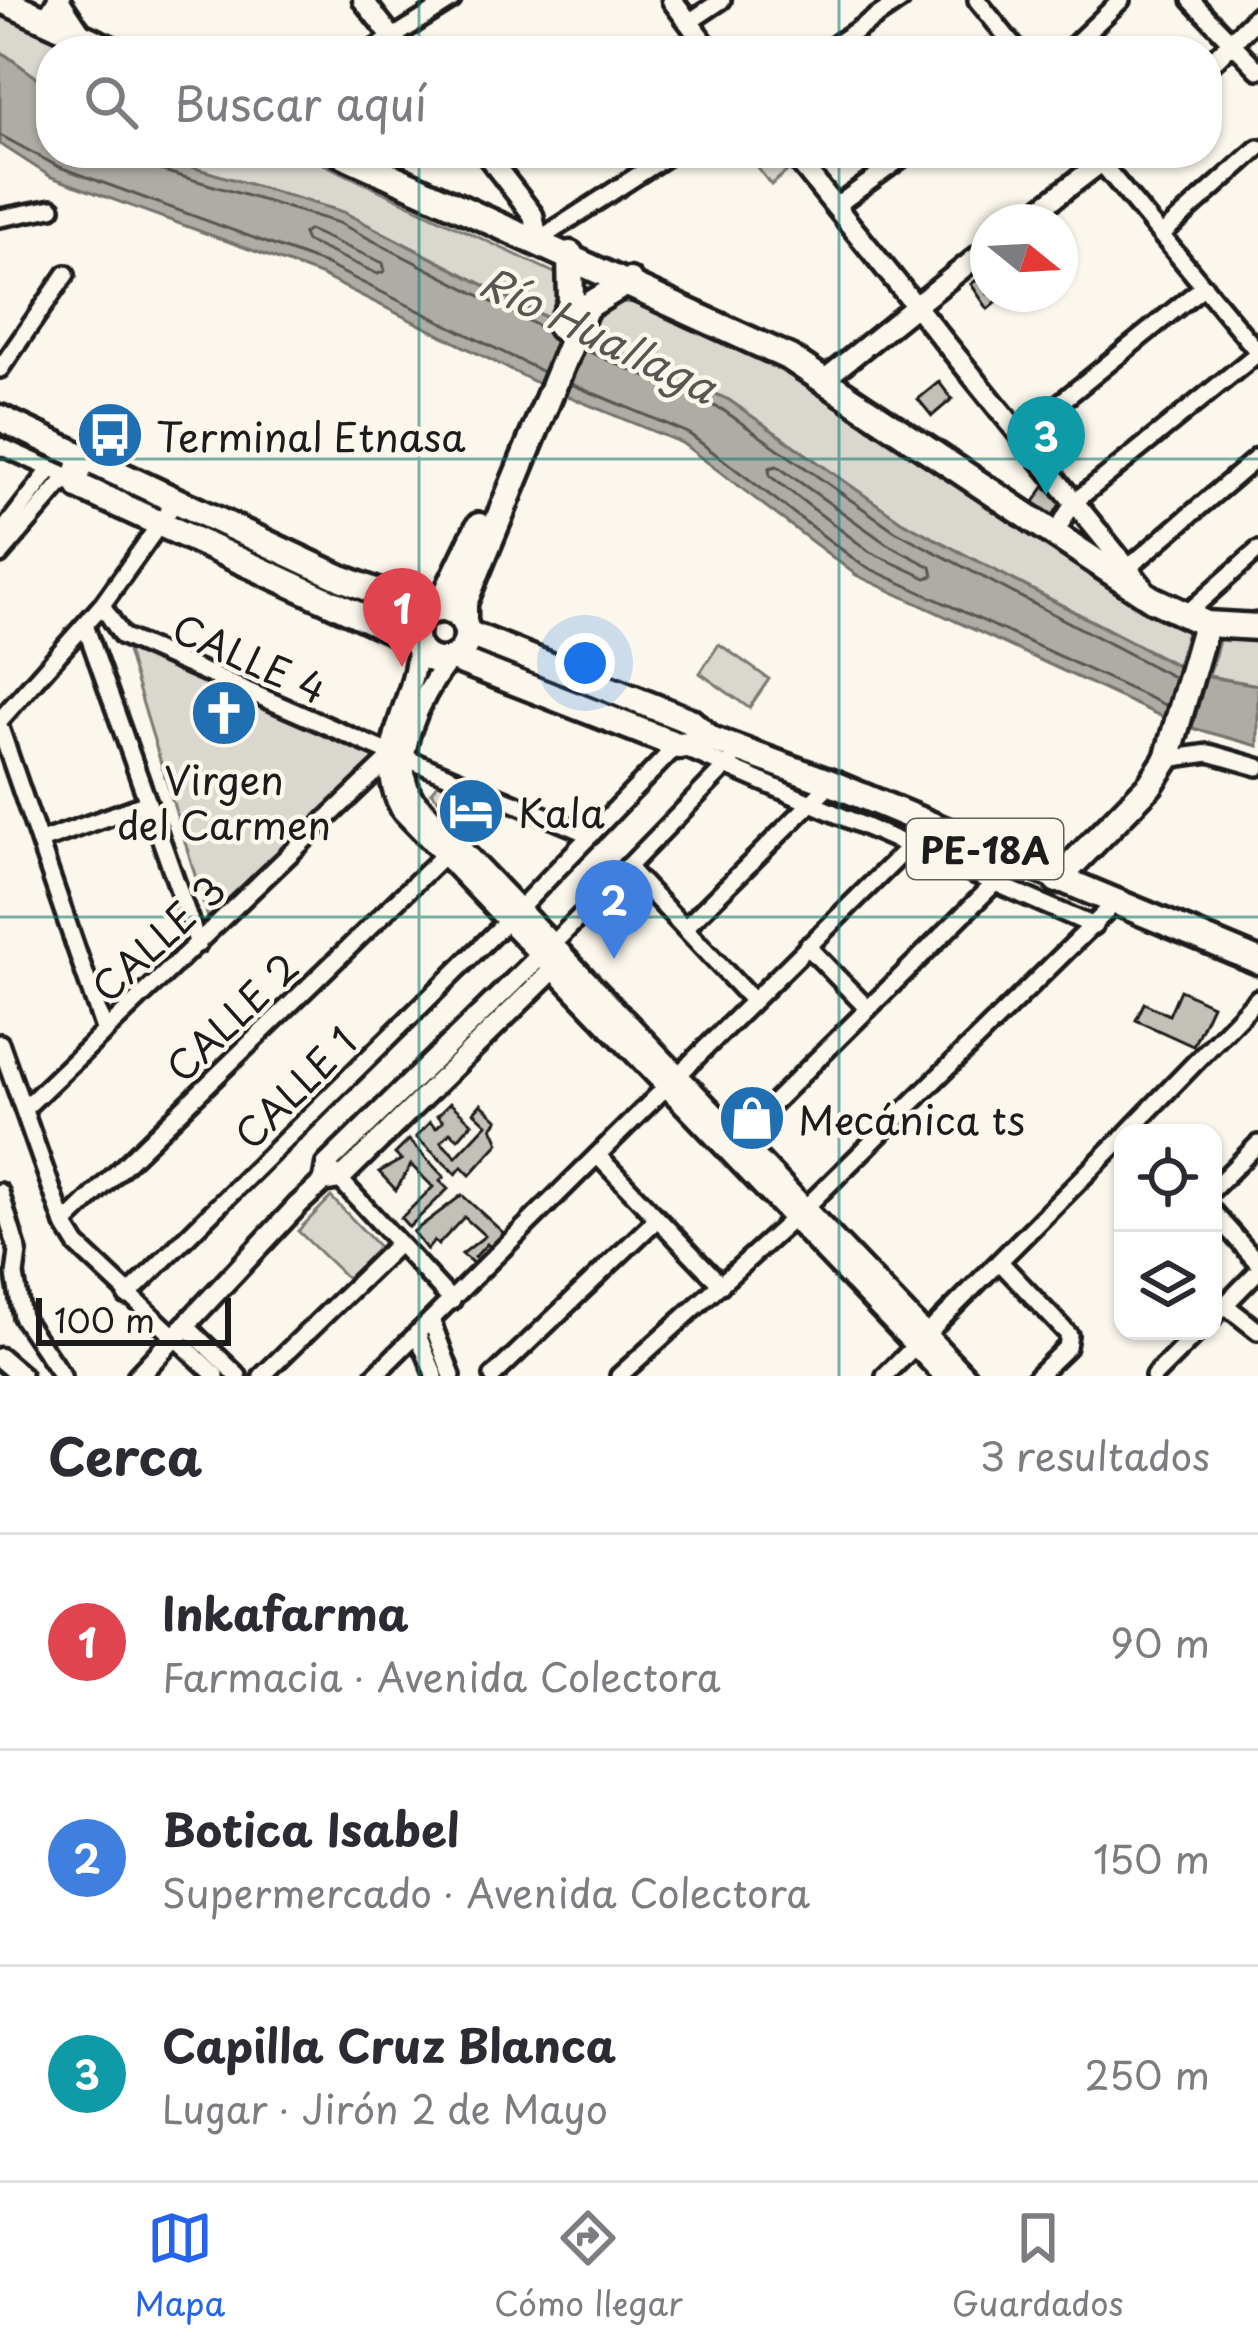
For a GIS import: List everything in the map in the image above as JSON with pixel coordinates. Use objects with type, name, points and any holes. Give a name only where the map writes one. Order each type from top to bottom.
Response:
[{"type":"main road","points":[[2,0],[81,36]]},
{"type":"main road","points":[[38,16],[50,15],[60,0]]},
{"type":"main road","points":[[374,168],[629,281],[825,379],[1152,599],[1196,620],[1258,627]]},
{"type":"main road","points":[[451,660],[466,628],[464,603],[510,467],[578,305],[570,254]]},
{"type":"main road","points":[[578,305],[629,281]]},
{"type":"main road","points":[[0,418],[162,526],[417,644],[430,659],[451,660],[680,746],[711,739]]},
{"type":"main road","points":[[417,644],[417,624],[434,610],[510,467]]},
{"type":"main road","points":[[75,472],[176,501],[341,578],[434,610],[466,628]]},
{"type":"main road","points":[[1057,880],[1150,785],[1167,758],[1198,652],[1196,620]]},
{"type":"main road","name":"PE-18A","points":[[466,628],[690,721],[734,758],[831,783],[1258,962]]},
{"type":"street","points":[[60,0],[85,36]]},
{"type":"street","points":[[363,0],[392,36]]},
{"type":"street","points":[[408,36],[452,0]]},
{"type":"street","points":[[672,0],[699,36]]},
{"type":"street","points":[[689,22],[722,0]]},
{"type":"street","points":[[848,36],[902,0]]},
{"type":"street","points":[[977,0],[1006,36]]},
{"type":"street","points":[[1083,36],[1120,0]]},
{"type":"street","points":[[1191,0],[1258,70]]},
{"type":"street","points":[[1222,53],[1258,16]]},
{"type":"street","points":[[1161,235],[1258,148]]},
{"type":"street","points":[[497,168],[533,215],[538,240],[649,168]]},
{"type":"street","points":[[804,168],[1152,599]]},
{"type":"street","points":[[836,206],[888,168]]},
{"type":"street","points":[[1045,204],[1089,168]]},
{"type":"street","points":[[1054,536],[1073,503],[1258,353],[1110,168]]},
{"type":"street","points":[[0,218],[52,208]]},
{"type":"street","points":[[825,379],[970,262]]},
{"type":"street","points":[[0,370],[66,274]]},
{"type":"street","points":[[1019,436],[1204,286]]},
{"type":"street","points":[[0,446],[50,470],[75,472]]},
{"type":"street","points":[[1128,568],[1258,458]]},
{"type":"street","points":[[0,535],[50,470]]},
{"type":"street","points":[[0,556],[75,472]]},
{"type":"street","points":[[105,1032],[0,724],[102,605],[176,501]]},
{"type":"street","points":[[1196,620],[1258,550]]},
{"type":"street","name":"CALLE 4","points":[[102,605],[122,637],[392,757],[591,836]]},
{"type":"street","points":[[85,626],[198,944]]},
{"type":"street","points":[[417,644],[415,682],[392,757],[389,789],[400,810],[443,856],[514,915]]},
{"type":"street","points":[[392,757],[433,681],[451,660]]},
{"type":"street","name":"CALLE 1","points":[[128,1296],[680,746],[690,721]]},
{"type":"street","points":[[680,746],[734,758],[813,804],[1094,926]]},
{"type":"street","points":[[1167,758],[1209,753],[1258,767]]},
{"type":"street","points":[[392,757],[413,798],[514,915],[920,1340],[966,1376]]},
{"type":"street","name":"CALLE 3","points":[[24,1109],[392,757]]},
{"type":"street","points":[[138,1376],[329,1176],[553,957],[627,867],[734,758]]},
{"type":"street","points":[[685,928],[831,783]]},
{"type":"street","points":[[41,841],[147,803]]},
{"type":"street","points":[[374,1376],[931,825]]},
{"type":"street","name":"CALLE 2","points":[[64,1224],[443,856]]},
{"type":"street","points":[[740,1136],[1015,863]]},
{"type":"street","points":[[627,867],[752,1000]]},
{"type":"street","points":[[619,1376],[799,1212],[1114,904]]},
{"type":"street","points":[[807,946],[868,1009]]},
{"type":"street","points":[[1140,1124],[1258,998]]},
{"type":"street","points":[[0,1043],[64,1224],[77,1245],[128,1296],[238,1376]]},
{"type":"street","points":[[672,1079],[740,1136],[799,1212]]},
{"type":"street","points":[[1222,1180],[1258,1144]]},
{"type":"street","points":[[885,1376],[1114,1150]]},
{"type":"street","points":[[598,1156],[721,1286]]},
{"type":"street","points":[[329,1176],[452,1301]]},
{"type":"street","points":[[0,1192],[18,1252],[15,1275],[22,1317],[62,1376]]},
{"type":"street","points":[[493,1376],[657,1220]]},
{"type":"street","points":[[1222,1223],[1258,1267],[1222,1308]]},
{"type":"street","points":[[262,1376],[398,1244]]},
{"type":"street","points":[[1000,1262],[1070,1335],[1067,1346],[1037,1376]]},
{"type":"street","points":[[1222,1313],[1258,1331]]},
{"type":"street","points":[[431,1321],[452,1376]]},
{"type":"street","points":[[178,1329],[216,1376]]},
{"type":"street","points":[[418,1333],[435,1376]]},
{"type":"street","points":[[920,1340],[944,1376]]},
{"type":"street","points":[[1154,1376],[1190,1340]]},
{"type":"street","points":[[0,1358],[21,1376]]},
{"type":"shaded area","points":[[0,12],[54,36],[36,36],[36,77],[0,51]]},
{"type":"shaded area","points":[[195,168],[332,168],[561,276],[566,297],[556,322],[343,212]]},
{"type":"shaded area","points":[[758,168],[791,168],[771,185]]},
{"type":"shaded area","points":[[604,301],[638,303],[822,390],[1127,597],[1189,625],[1177,665],[901,521],[729,400],[586,337]]},
{"type":"shaded area","points":[[181,516],[396,610],[393,618],[180,520]]},
{"type":"shaded area","points":[[1220,637],[1258,639],[1258,685],[1209,676]]},
{"type":"shaded area","points":[[719,644],[769,679],[749,708],[700,673]]},
{"type":"shaded area","points":[[125,645],[380,757],[209,921]]},
{"type":"shaded area","points":[[438,783],[467,794],[457,818],[431,792]]},
{"type":"shaded area","points":[[331,1197],[382,1250],[351,1282],[298,1231]]},
{"type":"water","points":[[0,51],[36,77],[36,167],[0,144]]},
{"type":"water","points":[[37,168],[195,168],[343,212],[568,329],[729,400],[901,521],[1192,674],[1258,685],[1258,746],[1178,724],[856,575],[682,443],[545,387],[320,275]]},
{"type":"building","points":[[939,382],[952,399],[932,416],[918,399]]},
{"type":"building","points":[[1045,486],[1060,504],[1051,519],[1032,505]]},
{"type":"building","name":"Virgen del Carmen","points":[[223,699],[238,705],[244,720],[238,735],[223,741],[208,735],[202,720],[208,705]]},
{"type":"building","points":[[1180,990],[1212,1005],[1193,1046],[1136,1020],[1144,1003],[1169,1015]]},
{"type":"building","points":[[450,1103],[472,1123],[458,1139],[450,1132],[441,1142],[456,1157],[487,1124],[474,1112],[481,1104],[498,1120],[492,1127],[499,1143],[470,1175],[462,1167],[456,1174],[416,1137],[430,1122],[436,1128],[443,1121],[437,1116]]},
{"type":"building","points":[[409,1140],[444,1177],[440,1181],[448,1189],[409,1227],[401,1218],[433,1187],[411,1165],[396,1190],[379,1172],[401,1160],[395,1154]]},
{"type":"building","points":[[462,1195],[508,1237],[495,1252],[487,1244],[475,1257],[480,1261],[476,1266],[462,1254],[485,1236],[464,1217],[427,1250],[413,1232]]},
{"type":"place","name":"Terminal Etnasa","points":[[110,435]]},
{"type":"place","name":"Capilla Cruz Blanca","points":[[1046,495]]},
{"type":"place","name":"Inkafarma","points":[[402,667]]},
{"type":"place","name":"Virgen del Carmen","points":[[224,713]]},
{"type":"place","name":"Kala","points":[[471,811]]},
{"type":"place","name":"Botica Isabel","points":[[614,959]]},
{"type":"place","name":"Mecánica ts","points":[[752,1118]]},
{"type":"water label","name":"Río Huallaga","points":[[599,333]]}]
